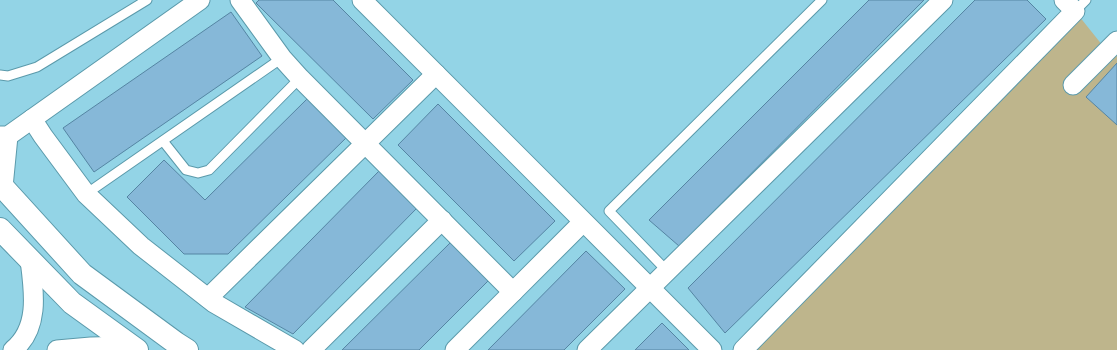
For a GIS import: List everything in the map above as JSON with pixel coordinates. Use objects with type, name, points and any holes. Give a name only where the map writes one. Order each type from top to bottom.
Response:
[{"type":"street","points":[[187,350],[82,274],[1,186],[4,136],[32,119],[200,0]]},
{"type":"street","points":[[240,0],[282,58],[300,78],[514,292]]},
{"type":"street","points":[[362,0],[712,350]]},
{"type":"street","points":[[587,350],[943,0]]},
{"type":"street","points":[[743,350],[1075,4]]},
{"type":"street","points":[[1073,85],[1117,41]]},
{"type":"street","points":[[208,298],[436,74]]},
{"type":"street","points":[[32,119],[86,194],[141,246],[214,303],[295,350]]},
{"type":"street","points":[[311,350],[442,220]]},
{"type":"street","points":[[455,350],[583,222]]},
{"type":"street","points":[[0,229],[72,302],[134,348]]},
{"type":"street","points":[[13,350],[18,346],[29,329],[32,314],[33,288],[30,260]]},
{"type":"street","points":[[57,350],[91,347],[134,348]]},
{"type":"lane","points":[[0,75],[8,76],[37,66],[147,0]]},
{"type":"lane","points":[[667,271],[609,211],[822,0]]},
{"type":"lane","points":[[86,194],[282,58]]},
{"type":"lane","points":[[163,141],[186,170],[198,173],[209,170],[300,78]]},
{"type":"shaded area","points":[[1075,11],[1107,51],[1117,41],[1117,350],[743,350]]},
{"type":"building","points":[[259,0],[333,0],[413,80],[373,119],[256,3]]},
{"type":"building","points":[[869,0],[924,0],[679,246],[649,220]]},
{"type":"building","points":[[975,0],[1027,0],[1046,19],[725,333],[688,288]]},
{"type":"building","points":[[231,12],[262,56],[94,172],[63,128]]},
{"type":"building","points":[[1117,63],[1117,125],[1086,97]]},
{"type":"building","points":[[308,98],[347,137],[228,254],[184,254],[127,197],[164,160],[205,200]]},
{"type":"building","points":[[438,104],[555,221],[514,261],[398,145]]},
{"type":"building","points":[[379,171],[417,208],[293,334],[245,307]]},
{"type":"building","points":[[451,242],[489,280],[419,350],[342,350]]},
{"type":"building","points":[[586,251],[625,289],[564,350],[488,350]]},
{"type":"building","points":[[662,323],[689,350],[635,350]]}]
